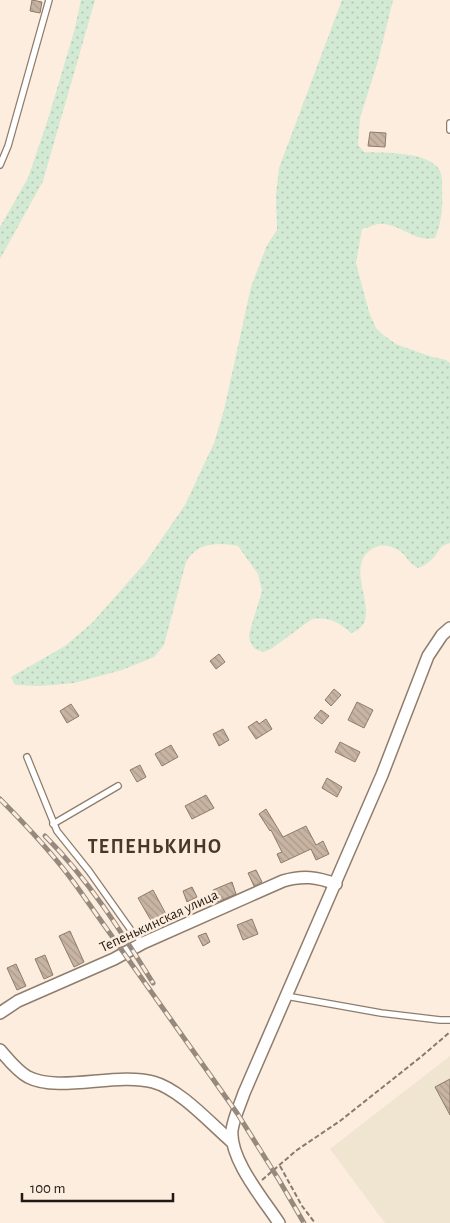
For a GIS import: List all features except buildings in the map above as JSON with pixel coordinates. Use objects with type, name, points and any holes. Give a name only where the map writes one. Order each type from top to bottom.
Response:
[{"type":"street","points":[[279,1223],[238,1162],[232,1142],[232,1131],[237,1114],[286,996],[382,775],[428,656],[450,628]]},
{"type":"street","name":"Тепенькинская улица","points":[[0,1013],[18,1001],[283,881],[312,877],[336,884]]},
{"type":"street","points":[[0,1050],[23,1074],[46,1082],[133,1079],[154,1082],[168,1088],[181,1097],[232,1142]]},
{"type":"lane","points":[[0,165],[8,146],[49,0]]},
{"type":"lane","points":[[450,123],[450,130]]},
{"type":"lane","points":[[27,757],[53,824],[61,838],[89,871],[143,944]]},
{"type":"lane","points":[[53,824],[118,786]]},
{"type":"lane","points":[[286,996],[381,1013],[450,1020]]},
{"type":"path","points":[[255,1186],[297,1150],[340,1121],[450,1032]]},
{"type":"path","points":[[280,1166],[302,1206],[315,1223]]},
{"type":"shaded area","points":[[450,1056],[450,1223],[385,1223],[330,1149]]},
{"type":"green space","points":[[81,0],[95,0],[43,181],[0,259],[0,227],[28,178],[49,116],[75,28]]},
{"type":"green space","points":[[342,0],[393,0],[378,61],[360,118],[358,145],[364,152],[404,154],[425,159],[439,169],[441,175],[442,210],[435,238],[420,238],[386,224],[374,225],[362,229],[356,263],[369,312],[376,328],[396,344],[446,360],[450,363],[450,543],[442,546],[429,562],[418,568],[396,549],[384,546],[376,547],[365,555],[361,566],[361,579],[366,605],[366,617],[362,627],[351,633],[333,621],[312,619],[271,649],[263,652],[255,649],[250,642],[249,634],[262,591],[258,574],[238,546],[216,544],[202,547],[196,550],[186,562],[164,645],[154,657],[122,670],[74,683],[40,686],[15,685],[11,677],[65,646],[92,623],[145,563],[185,505],[214,443],[224,410],[251,287],[267,245],[277,230],[276,195],[279,168]]},
{"type":"railway","points":[[0,799],[39,840],[75,884],[237,1113],[304,1223]]},
{"type":"railway","points":[[45,836],[90,888],[153,983]]},
{"type":"district","name":"ТЕПЕНЬКИНО","points":[[155,847]]}]
